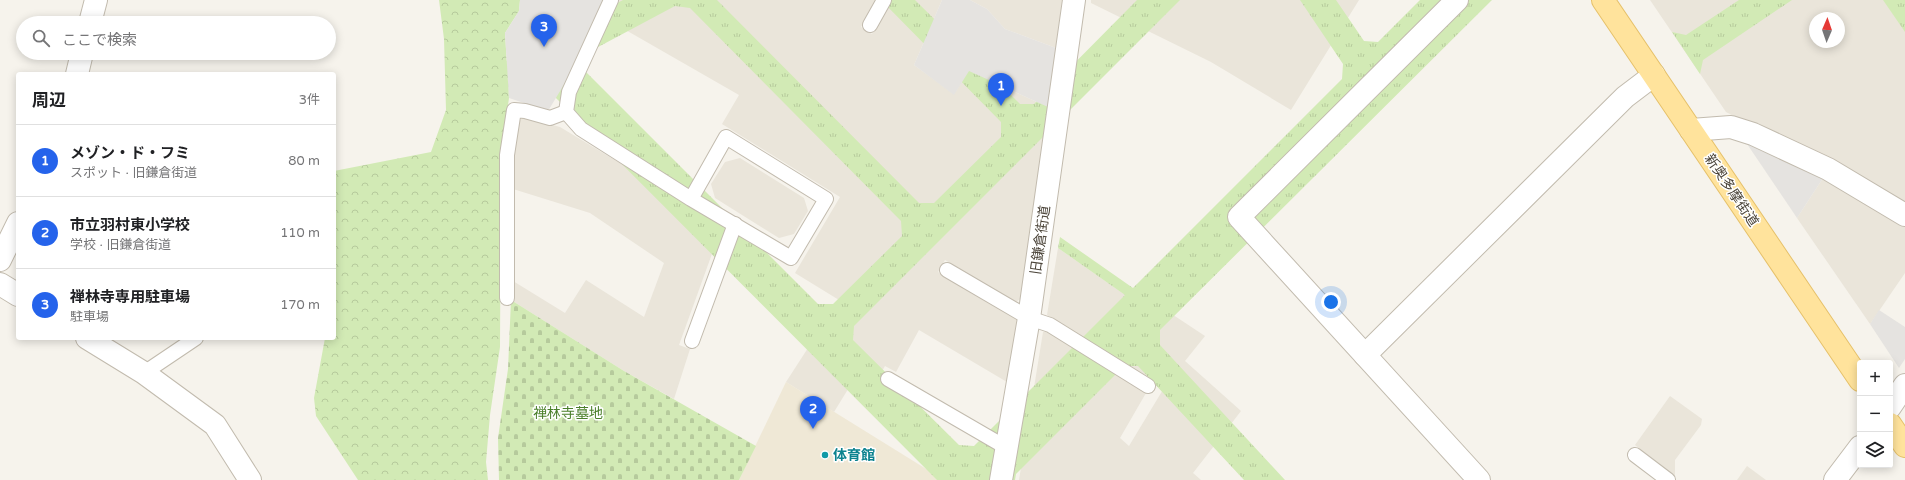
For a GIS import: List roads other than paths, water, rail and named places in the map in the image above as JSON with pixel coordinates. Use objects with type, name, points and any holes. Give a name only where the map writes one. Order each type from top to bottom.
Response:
[{"type":"main road","name":"新奥多摩街道","points":[[1603,0],[1857,376]]},
{"type":"main road","points":[[1893,428],[1905,446]]},
{"type":"street","points":[[92,16],[96,0]]},
{"type":"street","name":"旧鎌倉街道","points":[[1001,480],[1029,318],[1074,0]]},
{"type":"street","points":[[1457,0],[1239,217],[1480,480]]},
{"type":"street","points":[[77,72],[80,60]]},
{"type":"street","points":[[1365,355],[1625,97],[1654,75]]},
{"type":"street","points":[[1691,130],[1731,127],[1753,134],[1828,169],[1905,215]]},
{"type":"street","points":[[0,260],[16,227]]},
{"type":"street","points":[[0,284],[16,294]]},
{"type":"street","points":[[90,340],[144,373],[215,425],[250,480]]},
{"type":"street","points":[[1893,403],[1905,385]]},
{"type":"street","points":[[1835,480],[1857,451]]},
{"type":"lane","points":[[611,0],[569,92],[566,112],[581,129],[630,158],[691,199],[791,258],[826,199],[726,137],[691,199]]},
{"type":"lane","points":[[870,25],[884,0]]},
{"type":"lane","points":[[506,298],[507,155],[514,110],[525,111],[550,118],[566,112]]},
{"type":"lane","points":[[692,341],[735,224]]},
{"type":"lane","points":[[947,270],[1029,318],[1050,325],[1148,386]]},
{"type":"lane","points":[[144,373],[193,340]]},
{"type":"lane","points":[[888,379],[1007,448]]},
{"type":"lane","points":[[1635,455],[1668,480]]},
{"type":"place","name":"禅林寺専用駐車場","points":[[544,47]]},
{"type":"place","name":"メゾン・ド・フミ","points":[[1001,106]]},
{"type":"place","name":"市立羽村東小学校","points":[[813,429]]},
{"type":"place","name":"体育館","points":[[825,455]]},
{"type":"park label","name":"禅林寺墓地","points":[[568,413]]}]
